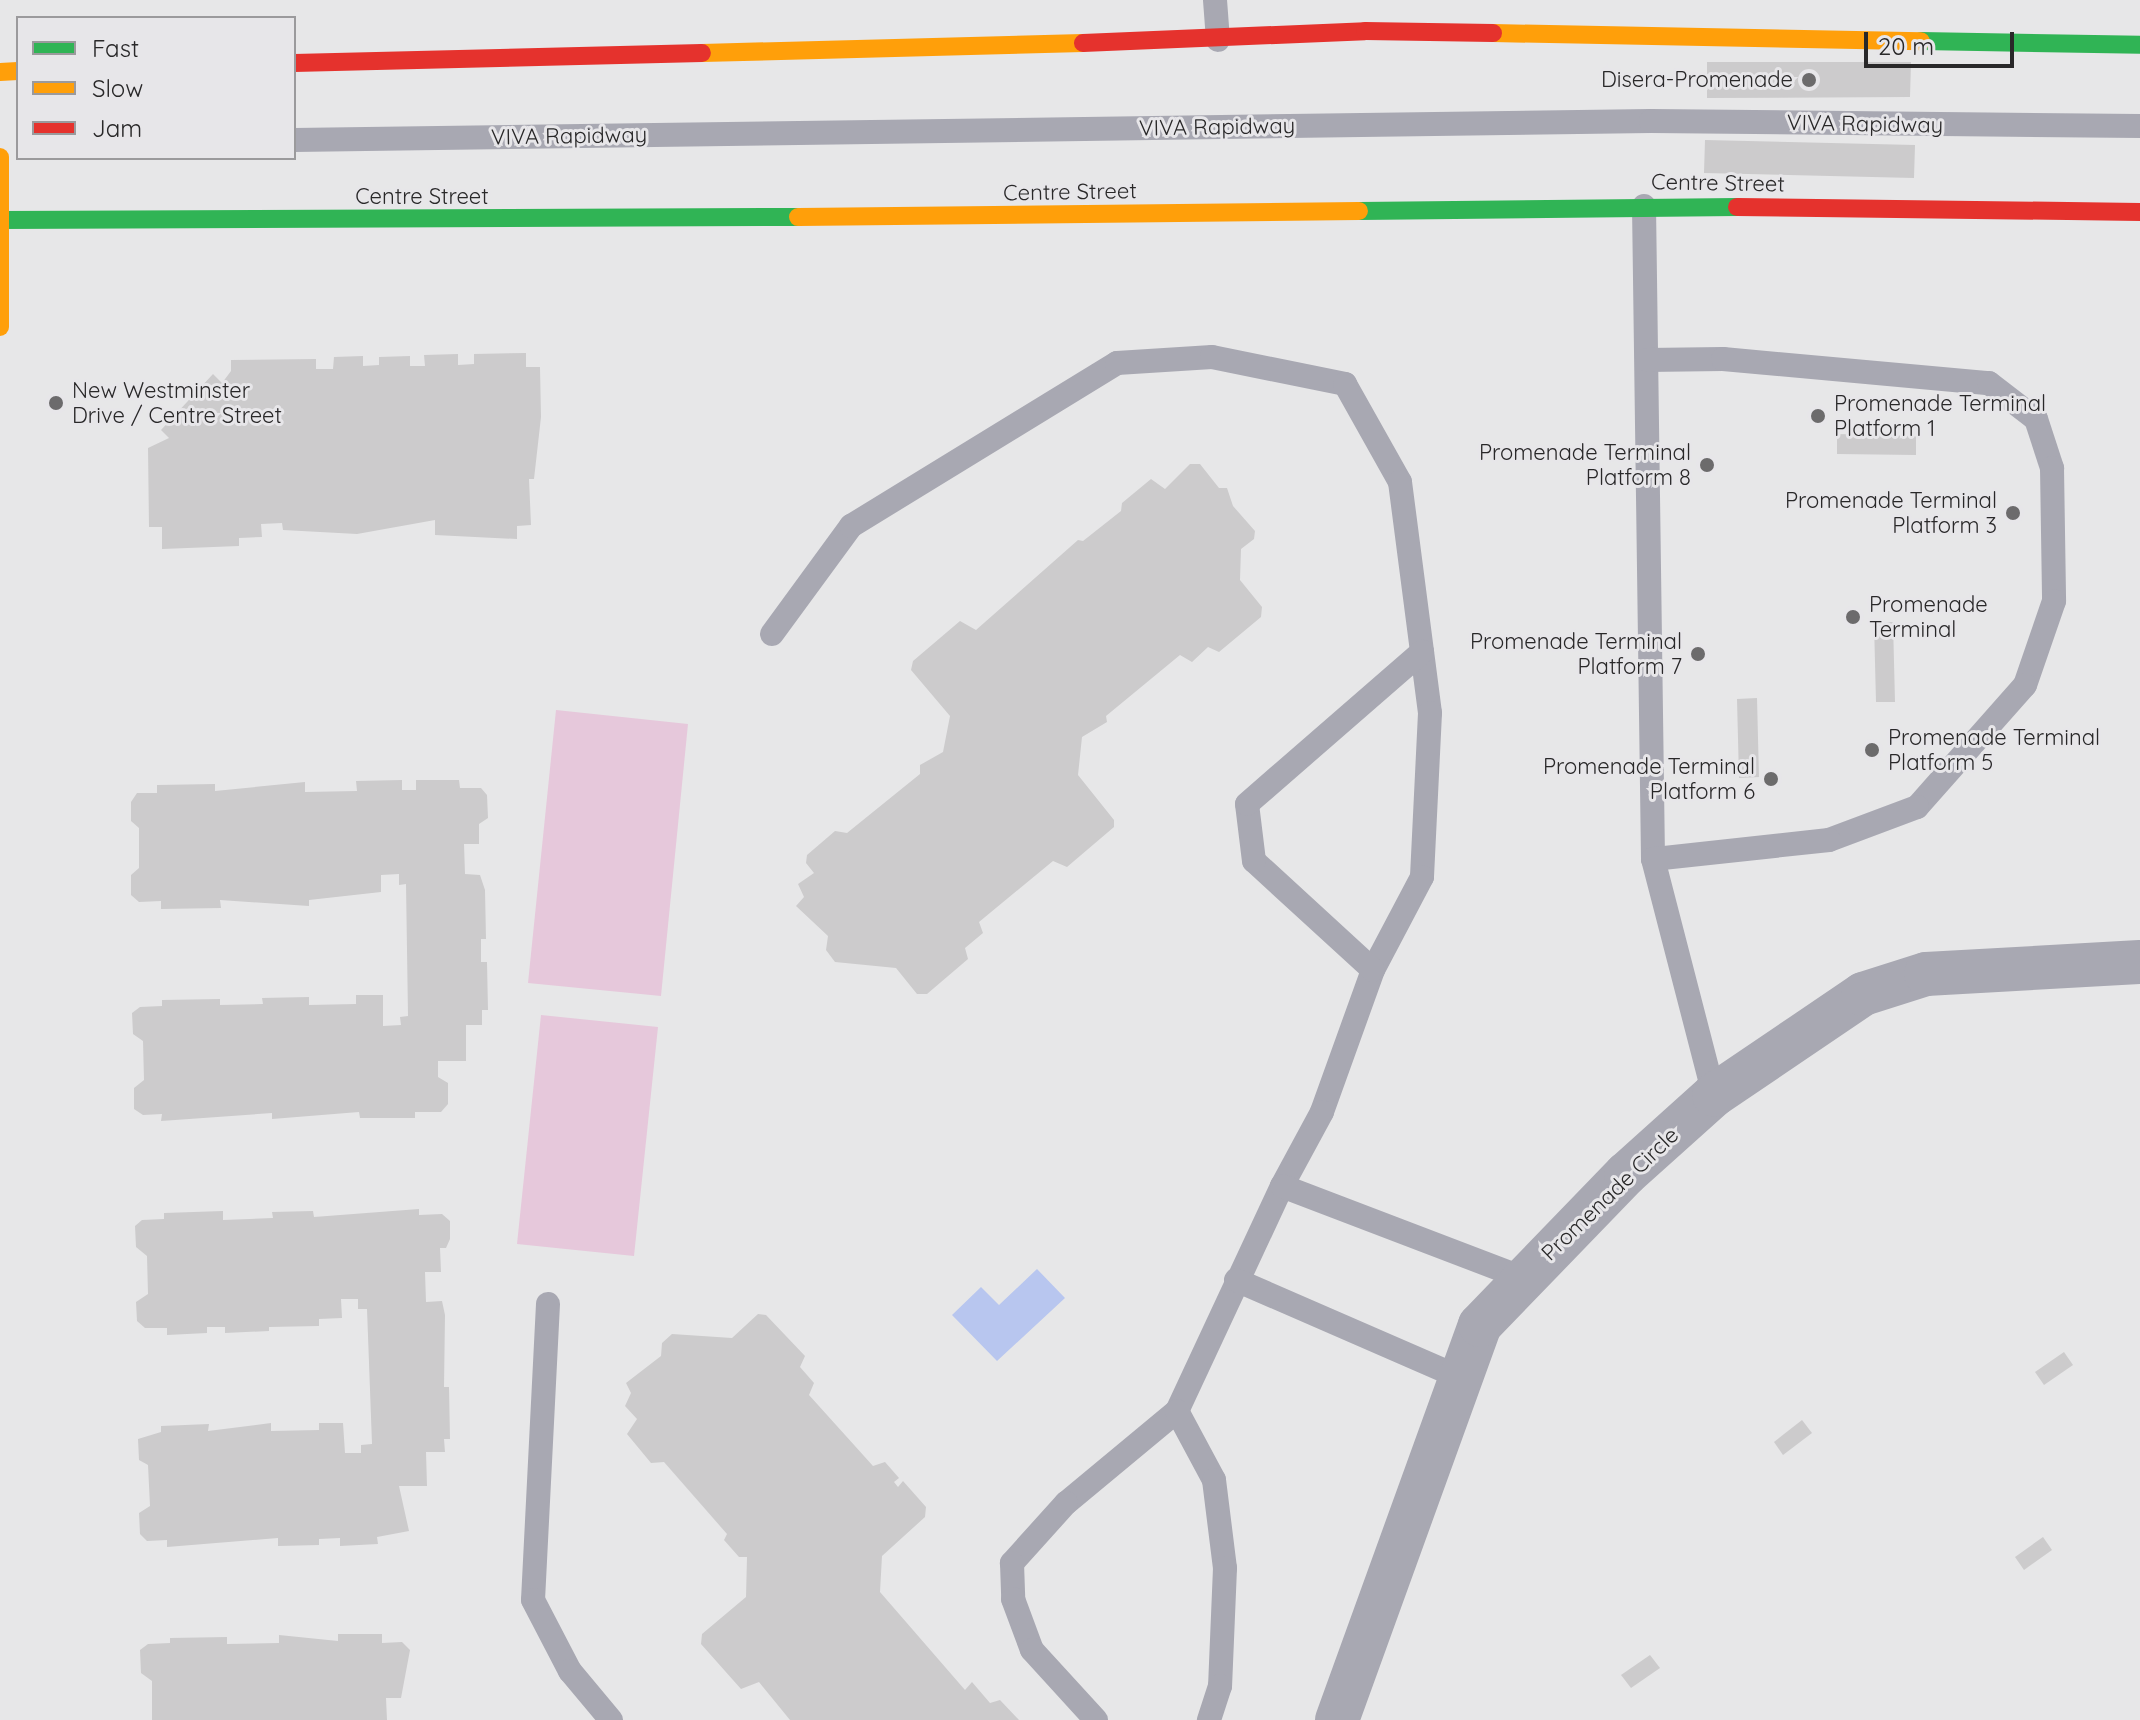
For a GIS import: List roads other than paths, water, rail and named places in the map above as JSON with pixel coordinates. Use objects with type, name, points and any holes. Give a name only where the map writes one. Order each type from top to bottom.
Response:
[{"type":"main road","points":[[296,63],[1218,40],[1365,31],[2140,45]]},
{"type":"main road","points":[[0,157],[0,327]]},
{"type":"main road","name":"Centre Street","points":[[2,220],[1002,217],[1644,206],[2140,212]]},
{"type":"street","name":"Promenade Circle","points":[[1337,1720],[1480,1325],[1626,1174],[1714,1095],[1863,994],[1901,982],[1992,968],[2140,962]]},
{"type":"lane","points":[[1215,0],[1218,40]]},
{"type":"lane","name":"VIVA Rapidway","points":[[296,140],[1651,121],[2140,126]]},
{"type":"lane","points":[[1644,206],[1653,859],[1714,1095]]},
{"type":"lane","points":[[772,634],[851,526],[1117,363],[1212,357],[1345,384],[1400,482],[1430,713],[1422,877],[1373,970],[1322,1112],[1236,1280],[1177,1411],[1066,1503],[1012,1563],[1013,1599],[1032,1650],[1096,1720]]},
{"type":"lane","points":[[1647,360],[1723,359],[1989,383],[2036,419],[2052,468],[2054,601],[2025,685],[1917,807],[1829,840],[1653,859]]},
{"type":"lane","points":[[1373,970],[1254,861],[1247,804],[1422,652]]},
{"type":"lane","points":[[1282,1186],[1525,1279]]},
{"type":"lane","points":[[1236,1280],[1461,1378]]},
{"type":"lane","points":[[548,1304],[533,1600],[570,1671],[611,1720]]},
{"type":"lane","points":[[1177,1411],[1214,1480],[1225,1568],[1220,1686],[1209,1720]]},
{"type":"water","points":[[1037,1269],[1065,1298],[997,1361],[952,1315],[981,1287],[999,1305]]},
{"type":"place","name":"Disera-Promenade","points":[[1809,80]]},
{"type":"place","name":"New Westminster Drive / Centre Street","points":[[56,403]]},
{"type":"place","name":"Promenade Terminal Platform 1","points":[[1818,416]]},
{"type":"place","name":"Promenade Terminal Platform 8","points":[[1707,465]]},
{"type":"place","name":"Promenade Terminal Platform 3","points":[[2013,513]]},
{"type":"place","name":"Promenade Terminal","points":[[1853,617]]},
{"type":"place","name":"Promenade Terminal Platform 7","points":[[1698,654]]},
{"type":"place","name":"Promenade Terminal Platform 5","points":[[1872,750]]},
{"type":"place","name":"Promenade Terminal Platform 6","points":[[1771,779]]}]
